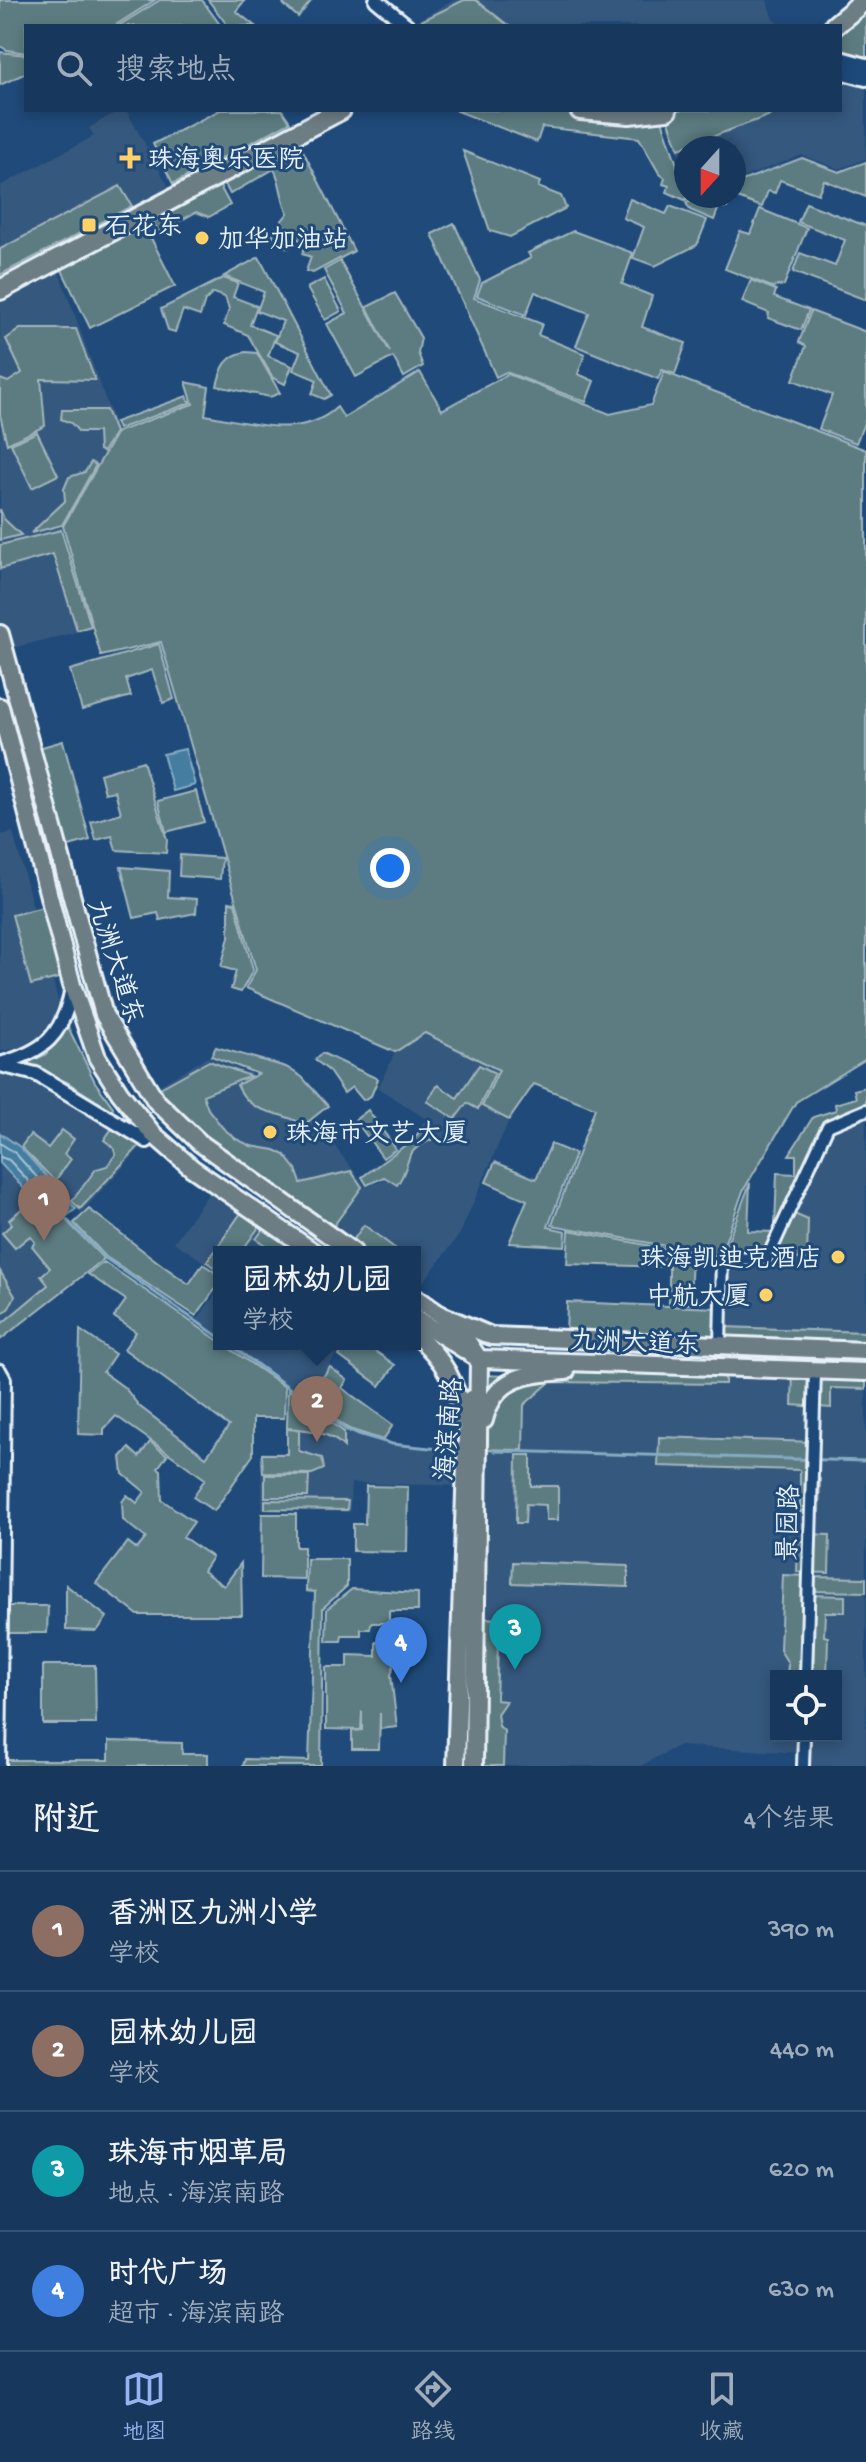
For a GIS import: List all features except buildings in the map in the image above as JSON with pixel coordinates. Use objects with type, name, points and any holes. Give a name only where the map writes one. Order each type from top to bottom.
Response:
[{"type":"highway","points":[[820,24],[848,0]]},
{"type":"highway","points":[[836,24],[865,0]]},
{"type":"highway","points":[[0,277],[318,112]]},
{"type":"highway","points":[[0,290],[337,112]]},
{"type":"highway","points":[[600,112],[644,112]]},
{"type":"main road","points":[[842,60],[866,66]]},
{"type":"main road","points":[[842,72],[866,78]]},
{"type":"main road","name":"九洲大道东","points":[[0,634],[104,1015],[128,1059],[156,1101],[200,1143],[345,1246]]},
{"type":"main road","name":"九洲大道东","points":[[0,707],[72,985],[97,1057],[120,1093],[153,1134],[192,1168],[305,1246]]},
{"type":"main road","name":"九洲大道东","points":[[421,1301],[439,1314],[491,1336],[866,1351]]},
{"type":"main road","points":[[439,1314],[463,1335],[479,1359]]},
{"type":"main road","points":[[421,1322],[479,1359]]},
{"type":"main road","points":[[479,1359],[511,1338]]},
{"type":"main road","points":[[421,1340],[448,1369],[473,1437]]},
{"type":"main road","name":"九洲大道东","points":[[479,1359],[866,1372]]},
{"type":"main road","name":"海滨南路","points":[[456,1766],[479,1359]]},
{"type":"main road","points":[[473,1437],[495,1393],[508,1381],[549,1372],[631,1365]]},
{"type":"main road","name":"海滨南路","points":[[473,1437],[474,1766]]},
{"type":"street","points":[[376,0],[405,24]]},
{"type":"street","points":[[389,0],[417,24]]},
{"type":"street","points":[[0,1065],[28,1056],[50,1039],[64,1019],[72,985]]},
{"type":"street","points":[[0,1065],[36,1074],[147,1141]]},
{"type":"street","points":[[720,1346],[722,1258],[767,1259],[828,1126],[866,1110]]},
{"type":"street","name":"景园路","points":[[806,1670],[815,1371]]},
{"type":"street","points":[[0,1766],[2,1374]]},
{"type":"street","points":[[803,1766],[804,1742]]},
{"type":"shaded area","points":[[454,0],[767,0],[772,17],[778,24],[416,24],[414,22]]},
{"type":"shaded area","points":[[842,72],[866,78],[866,159],[839,169],[802,155],[746,176],[746,136],[674,136],[674,142],[662,112],[842,112]]},
{"type":"shaded area","points":[[116,112],[127,112],[170,189],[0,277],[0,186],[94,136],[89,128]]},
{"type":"shaded area","points":[[55,261],[117,431],[63,526],[93,628],[4,650],[0,633],[0,290]]},
{"type":"shaded area","points":[[13,832],[59,1004],[52,1025],[38,1038],[25,1047],[0,1051],[0,835]]},
{"type":"shaded area","points":[[424,1033],[500,1071],[482,1106],[509,1120],[460,1234],[421,1285],[421,1246],[345,1246],[150,1091],[207,1057],[291,1089],[366,1187],[385,1180],[426,1119],[378,1088],[395,1052]]},
{"type":"shaded area","points":[[0,1065],[35,1074],[147,1141],[81,1213],[20,1147],[0,1133]]},
{"type":"shaded area","points":[[866,1110],[866,1351],[720,1346],[720,1256],[766,1258],[828,1126]]},
{"type":"shaded area","points":[[0,1163],[57,1224],[65,1218],[105,1258],[0,1340]]},
{"type":"shaded area","points":[[215,1184],[305,1246],[213,1246],[213,1268],[174,1242]]},
{"type":"shaded area","points":[[213,1297],[213,1332],[197,1320]]},
{"type":"shaded area","points":[[237,1350],[340,1350],[305,1400],[348,1431],[392,1445],[466,1451],[465,1486],[351,1483],[350,1512],[262,1510],[261,1452],[286,1452],[286,1386]]},
{"type":"shaded area","points":[[866,1372],[866,1766],[803,1766],[803,1753],[678,1746],[640,1766],[474,1766],[479,1441],[521,1377]]},
{"type":"green space","points":[[0,0],[155,0],[117,24],[24,24],[24,53],[0,46]]},
{"type":"green space","points":[[160,0],[202,0],[220,24],[121,24]]},
{"type":"green space","points":[[208,0],[245,0],[236,11],[252,24],[226,24]]},
{"type":"green space","points":[[282,0],[312,0],[298,17]]},
{"type":"green space","points":[[464,0],[476,0],[506,24],[421,24],[419,22]]},
{"type":"green space","points":[[866,0],[866,66],[842,60],[842,24]]},
{"type":"green space","points":[[0,52],[24,55],[24,74],[0,85]]},
{"type":"green space","points":[[216,112],[283,112],[290,122],[173,184],[153,144]]},
{"type":"green space","points":[[460,112],[660,114],[674,156],[674,195],[667,192],[669,186],[663,184],[665,178],[639,138],[542,127],[537,142]]},
{"type":"green space","points":[[779,112],[714,136],[674,136],[666,113]]},
{"type":"green space","points":[[296,137],[354,251],[313,273],[306,271],[311,257],[302,254],[306,242],[293,237],[289,248],[277,244],[272,233],[288,213],[274,169],[230,194],[221,177]]},
{"type":"green space","points":[[463,151],[540,182],[538,187],[561,196],[566,208],[510,237],[490,231]]},
{"type":"green space","points":[[802,158],[839,172],[866,162],[866,197],[824,180],[818,194],[780,180],[775,193],[768,191],[762,207],[746,201],[746,179]]},
{"type":"green space","points":[[216,179],[230,205],[209,217],[196,212],[159,233],[148,214]]},
{"type":"green space","points":[[120,186],[132,206],[0,275],[0,249]]},
{"type":"green space","points":[[630,199],[666,214],[670,206],[707,220],[697,245],[655,266],[633,258],[644,227],[623,218]]},
{"type":"green space","points":[[806,203],[866,226],[866,300],[793,272],[800,253],[835,266],[845,240],[798,222]]},
{"type":"green space","points":[[689,208],[719,208],[714,220]]},
{"type":"green space","points":[[760,209],[807,228],[784,285],[772,287],[725,269],[740,231],[750,234]]},
{"type":"green space","points":[[454,223],[480,280],[474,298],[542,324],[538,335],[585,354],[578,374],[594,381],[586,402],[506,372],[496,377],[432,234]]},
{"type":"green space","points":[[144,224],[175,286],[90,328],[60,266]]},
{"type":"green space","points":[[573,231],[633,253],[622,284],[652,296],[642,327],[686,343],[675,374],[662,370],[658,379],[576,346],[589,313],[535,292],[526,315],[477,296],[482,283],[531,258],[528,253]]},
{"type":"green space","points":[[259,257],[331,395],[324,399],[312,394],[317,380],[293,370],[300,352],[275,342],[283,321],[257,311],[264,292],[224,276]]},
{"type":"green space","points":[[340,261],[390,352],[367,307],[395,293],[421,338],[418,353],[423,366],[404,377],[393,357],[356,377],[327,324],[347,313],[324,270]]},
{"type":"green space","points":[[223,278],[238,283],[233,297],[257,306],[250,325],[276,335],[268,356],[292,366],[285,384],[273,378],[248,335],[224,325],[229,309],[225,297],[213,293],[205,301],[200,316],[183,310],[175,332],[168,330],[161,309]]},
{"type":"green space","points":[[324,279],[341,311],[325,320],[307,288]]},
{"type":"green space","points":[[751,280],[776,290],[774,297],[809,310],[801,330],[768,318],[769,313],[742,302]]},
{"type":"green space","points":[[811,311],[866,332],[866,418],[856,443],[819,429],[832,395],[793,380],[806,346],[799,342]]},
{"type":"green space","points":[[20,329],[76,329],[95,380],[41,379],[45,426],[7,444],[0,415],[0,379],[8,382],[22,373],[6,339]]},
{"type":"green space","points":[[246,352],[257,353],[280,393],[270,397],[217,386],[226,363]]},
{"type":"green space","points":[[420,372],[442,410],[508,374],[610,414],[651,405],[664,372],[866,450],[866,1059],[796,1102],[743,1191],[720,1256],[552,1225],[595,1108],[534,1084],[509,1120],[482,1106],[499,1070],[425,1033],[395,1052],[246,988],[256,970],[161,642],[101,656],[63,526],[117,432],[193,404],[186,382],[209,387],[205,415],[257,425],[291,426],[307,424],[337,407],[344,418]]},
{"type":"green space","points":[[187,396],[190,403],[118,429],[115,422]]},
{"type":"green space","points":[[62,410],[106,410],[115,432],[103,452],[99,450],[98,432],[79,432],[71,423],[61,419]]},
{"type":"green space","points":[[37,432],[58,475],[32,488],[11,444]]},
{"type":"green space","points":[[91,462],[96,465],[62,525],[31,533],[65,501],[64,489],[69,477],[85,472]]},
{"type":"green space","points":[[0,509],[4,519],[21,535],[0,540]]},
{"type":"green space","points":[[61,530],[91,626],[77,630],[53,554],[0,569],[0,545]]},
{"type":"green space","points":[[159,644],[174,699],[163,703],[152,670],[126,679],[131,696],[82,710],[70,670]]},
{"type":"green space","points":[[63,741],[90,840],[62,848],[35,749]]},
{"type":"green space","points":[[143,761],[167,840],[166,853],[116,850],[112,836],[96,840],[91,822],[121,813],[115,791],[105,793],[100,774]]},
{"type":"green space","points":[[196,791],[204,822],[166,832],[158,801]]},
{"type":"green space","points":[[180,855],[222,858],[220,879],[179,876]]},
{"type":"green space","points":[[121,867],[169,871],[168,897],[197,899],[196,913],[160,920],[158,913],[134,918]]},
{"type":"green space","points":[[229,902],[235,903],[253,970],[241,992],[231,989],[236,971],[221,967],[229,937]]},
{"type":"green space","points":[[47,906],[66,976],[31,985],[12,915]]},
{"type":"green space","points":[[66,1023],[95,1082],[113,1107],[112,1111],[67,1082],[27,1066],[26,1063],[47,1054],[47,1049],[62,1033]]},
{"type":"green space","points":[[216,1047],[286,1067],[302,1077],[328,1106],[304,1125],[258,1108],[250,1103],[237,1085],[258,1074],[211,1056]]},
{"type":"green space","points":[[322,1053],[378,1079],[371,1096],[363,1100],[352,1087],[344,1093],[328,1070],[315,1060]]},
{"type":"green space","points":[[209,1061],[250,1076],[203,1095],[208,1109],[236,1139],[285,1155],[296,1169],[301,1183],[351,1171],[362,1187],[329,1232],[203,1141],[153,1092]]},
{"type":"green space","points":[[479,1065],[495,1073],[478,1109],[467,1103],[455,1119],[427,1101],[438,1085],[457,1098]]},
{"type":"green space","points":[[866,1087],[866,1106],[825,1124],[778,1227],[775,1226],[777,1173],[796,1174],[796,1155],[789,1155],[813,1117],[836,1110],[835,1104],[856,1098],[854,1090]]},
{"type":"green space","points":[[368,1110],[396,1149],[383,1158],[355,1120]]},
{"type":"green space","points":[[115,1124],[143,1142],[80,1209],[72,1201],[96,1169],[107,1166],[116,1154],[104,1140]]},
{"type":"green space","points":[[423,1126],[438,1137],[412,1152],[397,1185],[384,1177],[367,1185],[362,1177],[415,1138]]},
{"type":"green space","points":[[62,1130],[74,1139],[64,1154],[71,1159],[55,1181],[21,1147],[30,1135],[48,1148]]},
{"type":"green space","points":[[551,1144],[575,1154],[548,1227],[566,1231],[565,1246],[509,1243],[527,1200],[486,1182],[495,1162],[536,1179]]},
{"type":"green space","points":[[750,1183],[748,1231],[776,1232],[765,1255],[723,1254]]},
{"type":"green space","points":[[33,1199],[57,1225],[65,1219],[104,1259],[0,1340],[0,1325],[48,1285],[41,1276],[50,1268],[32,1246],[35,1242],[30,1236],[15,1248],[2,1233],[12,1224],[9,1220]]},
{"type":"green space","points":[[89,1209],[189,1284],[203,1264],[213,1271],[213,1292],[196,1316],[106,1257],[74,1223]]},
{"type":"green space","points":[[243,1210],[262,1223],[245,1246],[218,1246]]},
{"type":"green space","points":[[792,1213],[808,1220],[807,1259],[771,1258]]},
{"type":"green space","points":[[267,1224],[300,1246],[267,1246],[256,1239]]},
{"type":"green space","points":[[364,1225],[392,1246],[349,1246]]},
{"type":"green space","points":[[569,1230],[692,1254],[690,1304],[669,1303],[669,1267],[567,1264]]},
{"type":"green space","points":[[104,1262],[213,1337],[213,1350],[232,1350],[285,1387],[284,1418],[253,1418],[253,1455],[214,1511],[193,1497],[205,1479],[116,1416],[104,1429],[104,1435],[78,1434],[80,1330],[115,1354],[103,1372],[125,1388],[139,1406],[206,1457],[229,1426],[124,1349],[136,1332],[114,1317],[126,1300],[88,1274]]},
{"type":"green space","points":[[0,1271],[15,1296],[0,1316]]},
{"type":"green space","points":[[567,1302],[717,1308],[716,1343],[566,1337]]},
{"type":"green space","points":[[725,1327],[866,1332],[866,1349],[725,1344]]},
{"type":"green space","points":[[343,1350],[374,1350],[395,1365],[380,1386],[339,1356]]},
{"type":"green space","points":[[510,1362],[725,1370],[725,1384],[550,1382],[524,1405],[523,1450],[480,1449],[482,1375],[507,1376]]},
{"type":"green space","points":[[330,1367],[347,1380],[342,1388],[393,1425],[383,1440],[349,1429],[307,1399]]},
{"type":"green space","points":[[793,1372],[866,1374],[866,1389],[831,1388],[831,1408],[792,1405]]},
{"type":"green space","points":[[288,1390],[344,1432],[344,1447],[325,1434],[287,1428]]},
{"type":"green space","points":[[287,1429],[299,1430],[299,1451],[322,1458],[324,1469],[312,1474],[263,1473],[262,1454],[287,1454]]},
{"type":"green space","points":[[659,1437],[814,1442],[813,1479],[820,1479],[819,1512],[800,1512],[800,1470],[658,1466]]},
{"type":"green space","points":[[150,1442],[167,1455],[158,1468],[161,1470],[162,1500],[194,1522],[183,1537],[212,1557],[203,1571],[224,1586],[241,1563],[242,1615],[138,1615],[96,1583],[128,1542],[137,1549],[146,1538],[123,1520],[122,1502],[127,1495],[137,1503],[145,1492],[123,1474],[121,1457],[129,1448],[139,1457]]},
{"type":"green space","points":[[517,1455],[531,1455],[531,1486],[558,1486],[558,1520],[546,1520],[546,1505],[526,1504],[525,1523],[516,1523]]},
{"type":"green space","points":[[265,1475],[309,1475],[308,1497],[265,1497]]},
{"type":"green space","points":[[366,1486],[408,1487],[407,1552],[353,1551],[353,1524],[365,1524]]},
{"type":"green space","points":[[265,1500],[348,1501],[347,1510],[265,1509]]},
{"type":"green space","points":[[262,1514],[296,1514],[296,1547],[304,1547],[304,1579],[261,1578]]},
{"type":"green space","points":[[806,1534],[830,1535],[829,1573],[797,1572],[798,1541],[806,1541]]},
{"type":"green space","points":[[307,1559],[347,1559],[347,1586],[323,1608],[321,1766],[243,1766],[245,1759],[309,1761],[315,1592],[306,1591]]},
{"type":"green space","points":[[513,1562],[628,1566],[628,1587],[512,1583]]},
{"type":"green space","points":[[783,1575],[806,1576],[804,1670],[787,1670],[788,1663],[780,1650]]},
{"type":"green space","points":[[812,1577],[866,1578],[866,1592],[812,1591]]},
{"type":"green space","points":[[66,1585],[107,1617],[97,1631],[66,1630]]},
{"type":"green space","points":[[352,1589],[418,1593],[418,1611],[389,1611],[389,1623],[371,1623],[370,1629],[361,1629],[361,1635],[342,1635],[341,1641],[326,1641],[327,1609]]},
{"type":"green space","points":[[809,1595],[845,1596],[845,1612],[825,1612],[827,1670],[807,1670]]},
{"type":"green space","points":[[3,1606],[48,1606],[47,1633],[3,1633]]},
{"type":"green space","points":[[479,1618],[499,1619],[496,1700],[506,1701],[497,1714],[499,1726],[504,1731],[503,1766],[475,1766]]},
{"type":"green space","points":[[376,1642],[400,1643],[391,1675],[397,1727],[380,1729],[380,1713],[379,1749],[352,1749],[352,1731],[362,1730],[362,1711],[361,1730],[326,1729],[326,1667],[348,1667],[348,1655],[376,1656]]},
{"type":"green space","points":[[43,1665],[95,1665],[96,1724],[43,1724]]},
{"type":"green space","points":[[109,1741],[182,1743],[182,1754],[208,1754],[208,1766],[2,1766],[2,1760],[109,1760]]},
{"type":"water","points":[[185,749],[195,785],[173,791],[163,754]]},
{"type":"water","points":[[0,1133],[20,1147],[76,1209],[57,1224],[0,1163]]},
{"type":"waterway","points":[[64,1217],[105,1258],[213,1333]]},
{"type":"waterway","points":[[237,1350],[348,1431],[392,1444],[449,1450]]},
{"type":"waterway","points":[[495,1451],[866,1461]]},
{"type":"place","name":"珠海奥乐医院","points":[[130,158]]},
{"type":"place","name":"石花东","points":[[89,225]]},
{"type":"place","name":"加华加油站","points":[[202,238]]},
{"type":"place","name":"珠海市文艺大厦","points":[[270,1132]]},
{"type":"place","name":"香洲区九洲小学","points":[[44,1241]]},
{"type":"place","name":"珠海凯迪克酒店","points":[[838,1257]]},
{"type":"place","name":"中航大厦","points":[[766,1295]]},
{"type":"place","name":"园林幼儿园","points":[[317,1442]]},
{"type":"place","name":"珠海市烟草局","points":[[515,1670]]},
{"type":"place","name":"时代广场","points":[[401,1683]]}]
